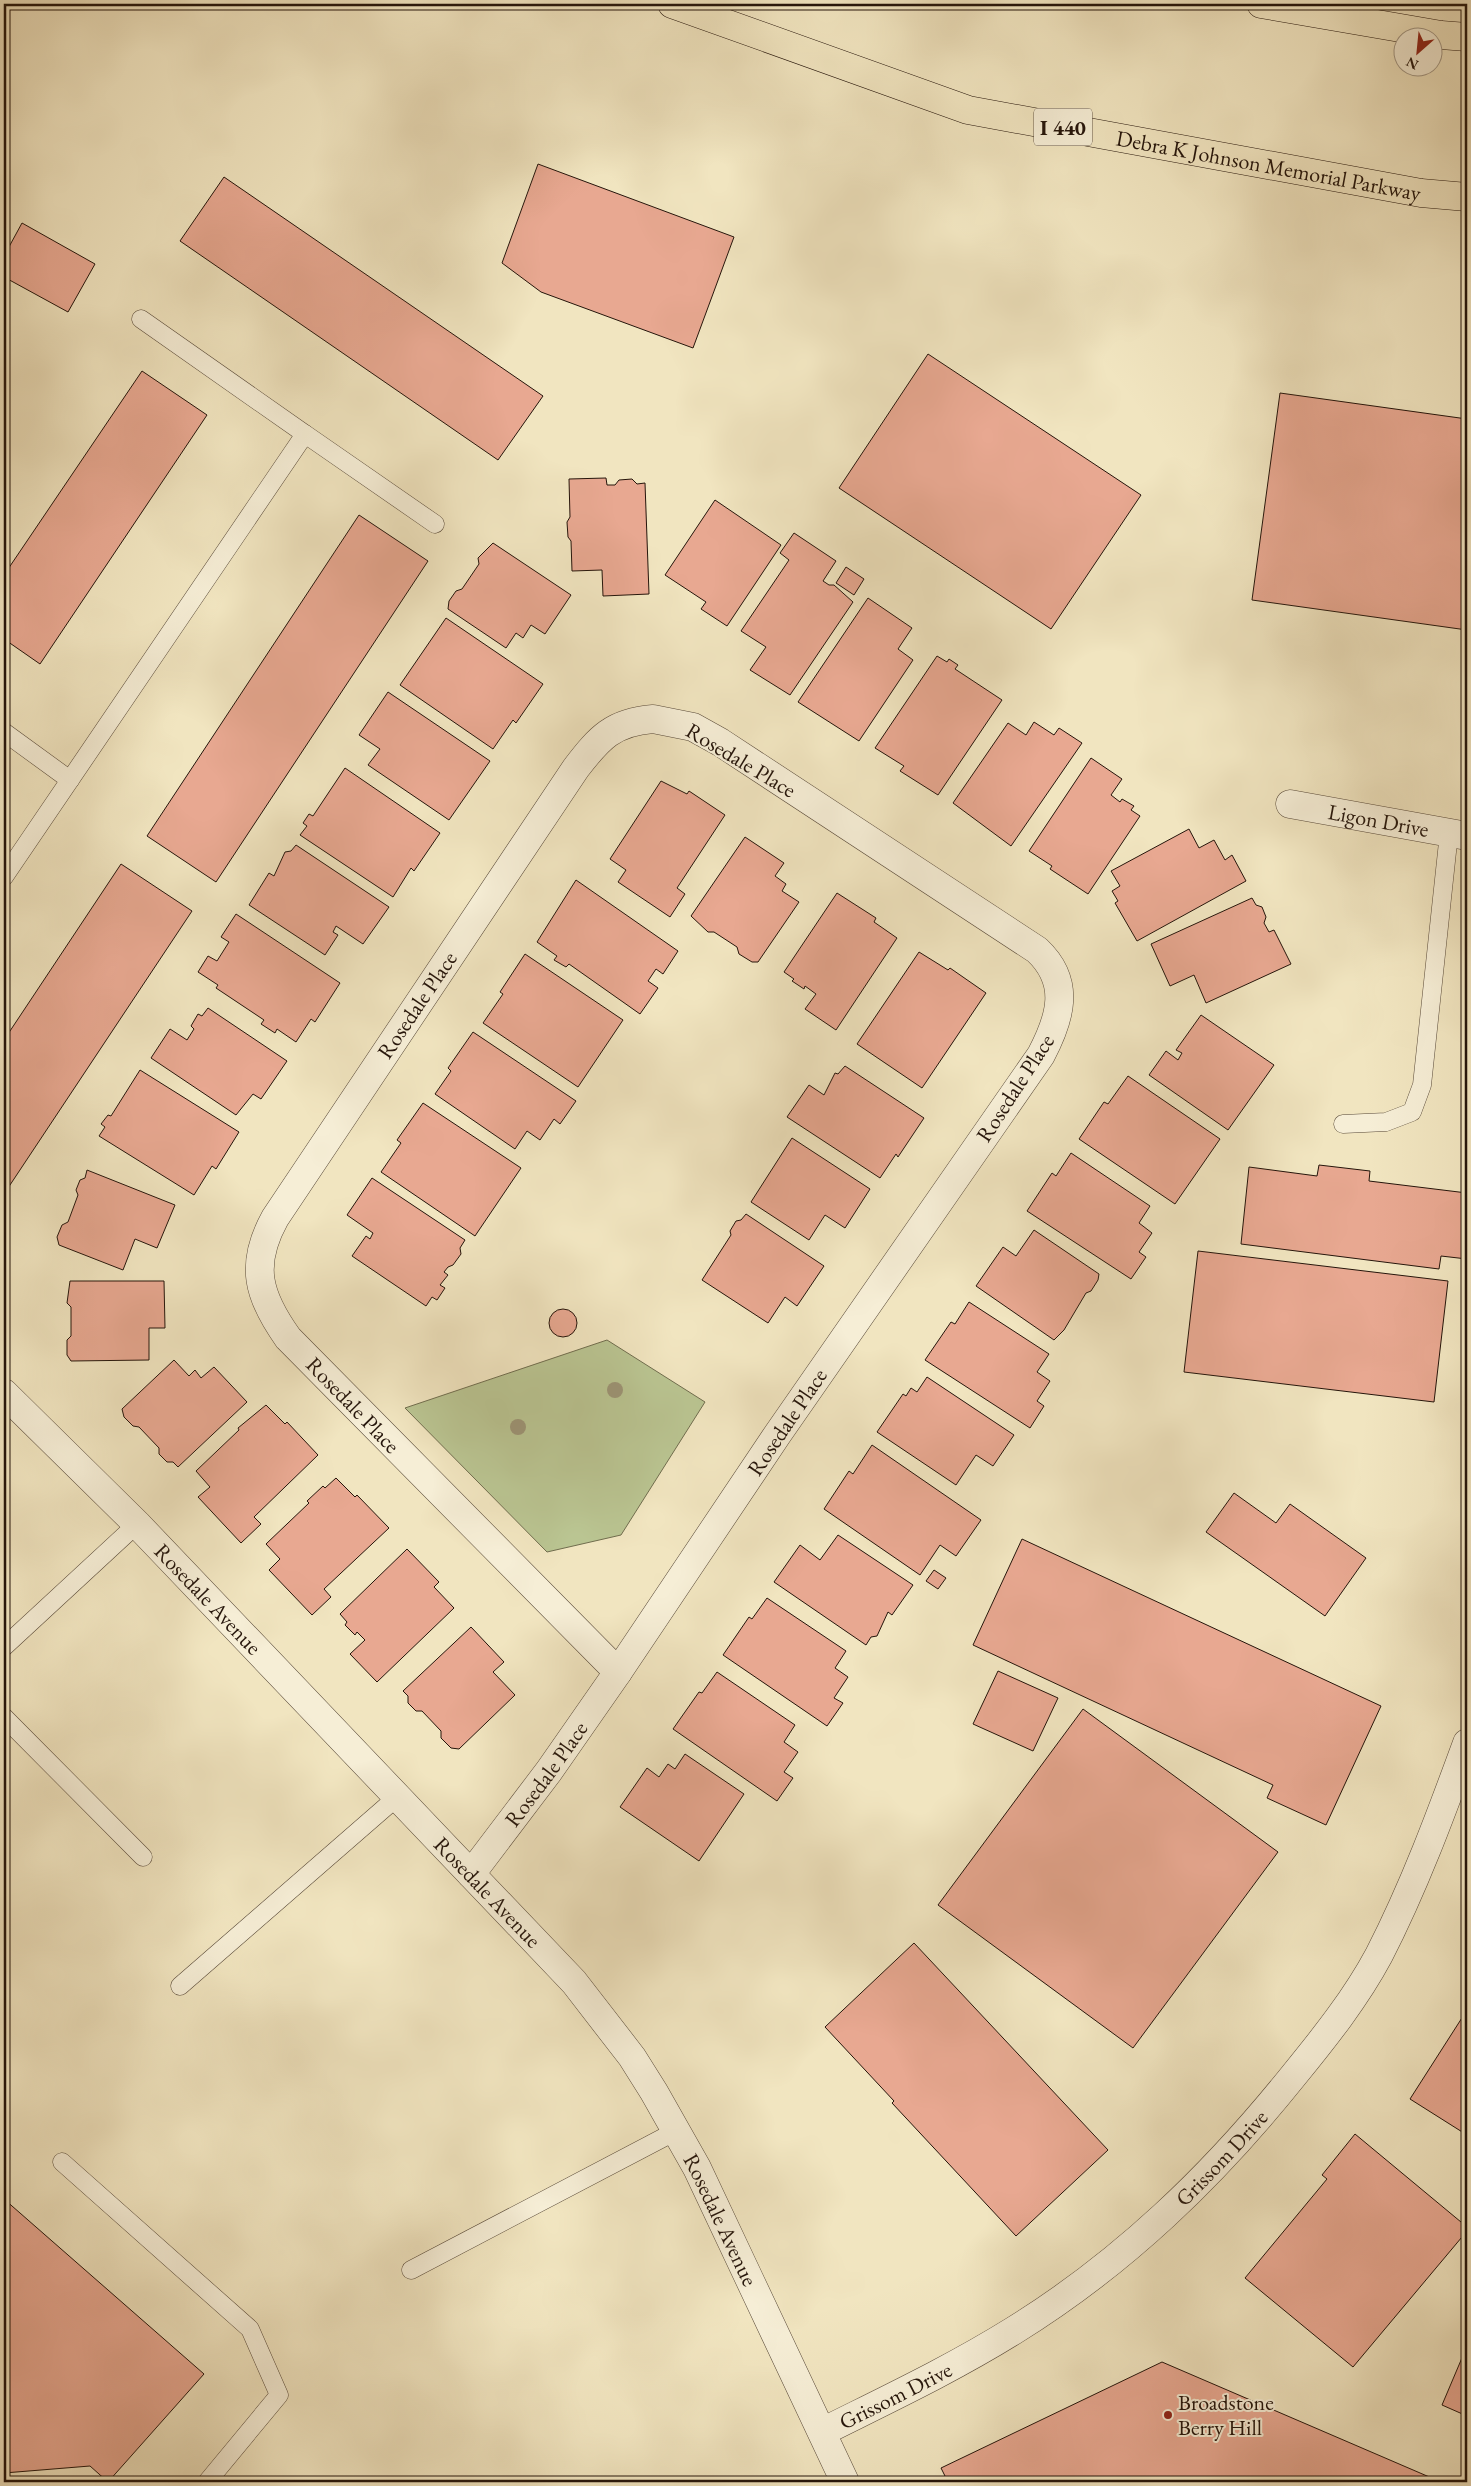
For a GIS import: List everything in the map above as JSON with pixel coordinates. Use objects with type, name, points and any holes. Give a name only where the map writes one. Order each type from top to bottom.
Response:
[{"type":"highway","name":"Debra K Johnson Memorial Parkway","points":[[672,4],[968,110],[1421,193],[1467,198]]},
{"type":"highway","points":[[1261,4],[1467,38]]},
{"type":"street","name":"Rosedale Place","points":[[471,1874],[549,1771],[618,1672],[777,1434],[1041,1055],[1057,1019],[1059,980],[1051,963],[1037,950],[720,742],[689,726],[653,719],[635,721],[611,730],[595,744],[576,768],[275,1218],[264,1238],[258,1269],[266,1302],[274,1318],[288,1338],[618,1672]]},
{"type":"street","name":"Ligon Drive","points":[[1290,804],[1458,835]]},
{"type":"street","name":"Rosedale Avenue","points":[[4,1394],[136,1524],[574,1982],[632,2058],[701,2177],[845,2482]]},
{"type":"street","name":"Grissom Drive","points":[[822,2432],[1013,2331],[1107,2266],[1198,2185],[1256,2123],[1332,2028],[1378,1957],[1406,1898],[1467,1742]]},
{"type":"lane","points":[[141,319],[435,524]]},
{"type":"lane","points":[[4,877],[305,434]]},
{"type":"lane","points":[[4,732],[70,780]]},
{"type":"lane","points":[[1343,1124],[1386,1122],[1412,1112],[1422,1085],[1458,835]]},
{"type":"lane","points":[[4,1647],[136,1524]]},
{"type":"lane","points":[[4,1717],[143,1857]]},
{"type":"lane","points":[[180,1986],[396,1798]]},
{"type":"lane","points":[[411,2270],[676,2131]]},
{"type":"lane","points":[[62,2162],[250,2329],[279,2395],[207,2482]]},
{"type":"green space","points":[[607,1340],[705,1402],[621,1535],[547,1552],[405,1408]]},
{"type":"building","points":[[538,164],[734,237],[693,348],[541,292],[502,263]]},
{"type":"building","points":[[224,177],[543,396],[498,460],[180,241]]},
{"type":"building","points":[[22,223],[95,264],[68,312],[4,277],[4,256]]},
{"type":"building","points":[[928,354],[1141,495],[1051,629],[839,488]]},
{"type":"building","points":[[142,371],[207,415],[40,664],[4,639],[4,575]]},
{"type":"building","points":[[1280,393],[1467,419],[1467,630],[1252,600]]},
{"type":"building","points":[[606,478],[607,485],[615,485],[619,480],[632,479],[637,484],[645,483],[649,594],[603,596],[602,570],[572,571],[571,541],[568,537],[567,522],[570,517],[569,479]]},
{"type":"building","points":[[715,500],[781,545],[727,626],[701,609],[706,602],[665,575]]},
{"type":"building","points":[[359,515],[428,561],[216,882],[147,836]]},
{"type":"building","points":[[794,533],[836,561],[823,581],[829,585],[834,585],[853,602],[790,695],[750,670],[766,647],[741,631],[789,560],[780,553]]},
{"type":"building","points":[[493,543],[571,595],[545,634],[531,625],[523,638],[516,633],[506,648],[448,609],[449,601],[456,591],[462,589],[479,564],[478,558]]},
{"type":"building","points":[[846,567],[864,579],[854,595],[836,583]]},
{"type":"building","points":[[868,598],[912,628],[898,649],[913,660],[859,741],[798,702]]},
{"type":"building","points":[[446,618],[543,684],[516,723],[513,720],[493,749],[400,685]]},
{"type":"building","points":[[937,656],[947,662],[949,659],[958,665],[955,669],[1002,700],[938,795],[900,771],[904,766],[875,748]]},
{"type":"building","points":[[388,692],[490,761],[449,820],[368,765],[380,749],[359,735]]},
{"type":"building","points":[[1034,722],[1054,735],[1059,728],[1082,743],[1011,846],[953,803],[1008,723],[1026,735]]},
{"type":"building","points":[[1091,758],[1122,779],[1111,795],[1120,802],[1122,799],[1134,806],[1131,810],[1140,816],[1088,894],[1050,869],[1052,866],[1029,851]]},
{"type":"building","points":[[345,768],[440,833],[414,871],[411,868],[393,897],[300,835],[307,826],[303,823],[309,814],[313,816]]},
{"type":"building","points":[[661,781],[687,794],[689,791],[725,815],[677,888],[685,894],[670,917],[618,882],[626,870],[610,859]]},
{"type":"building","points":[[1189,829],[1199,848],[1214,840],[1225,860],[1232,855],[1246,881],[1137,941],[1115,903],[1118,901],[1112,891],[1120,886],[1111,871]]},
{"type":"building","points":[[745,837],[784,863],[775,876],[786,884],[782,891],[799,902],[758,962],[752,962],[739,954],[737,947],[714,932],[708,932],[691,916]]},
{"type":"building","points":[[296,845],[389,907],[363,944],[336,926],[333,932],[338,935],[325,955],[249,905],[269,873],[274,876],[285,852],[291,851]]},
{"type":"building","points":[[121,864],[192,911],[4,1194],[4,1040]]},
{"type":"building","points":[[576,880],[678,951],[663,974],[656,969],[648,981],[658,988],[640,1014],[569,964],[566,967],[554,960],[557,956],[537,942]]},
{"type":"building","points":[[837,893],[876,918],[874,922],[897,938],[836,1030],[805,1009],[816,994],[805,986],[804,989],[792,981],[794,979],[784,972]]},
{"type":"building","points":[[1252,898],[1256,905],[1262,907],[1266,917],[1264,923],[1269,932],[1274,930],[1291,964],[1206,1003],[1194,975],[1170,986],[1151,944]]},
{"type":"building","points":[[236,914],[340,983],[315,1022],[311,1019],[296,1042],[277,1029],[275,1033],[261,1024],[264,1020],[216,988],[218,985],[198,972],[208,956],[217,961],[229,942],[221,937]]},
{"type":"building","points":[[919,952],[948,970],[950,968],[986,993],[922,1088],[857,1044]]},
{"type":"building","points":[[525,954],[623,1020],[578,1087],[483,1023],[503,994],[500,992]]},
{"type":"building","points":[[208,1008],[287,1061],[261,1099],[253,1094],[236,1115],[151,1058],[170,1029],[187,1040],[194,1029],[191,1026],[198,1014],[202,1016]]},
{"type":"building","points":[[1201,1015],[1274,1065],[1228,1130],[1149,1075],[1166,1051],[1178,1060],[1182,1053],[1176,1050]]},
{"type":"building","points":[[473,1032],[576,1101],[560,1124],[554,1119],[540,1140],[527,1131],[515,1149],[435,1094],[451,1071],[448,1068]]},
{"type":"building","points":[[845,1066],[924,1118],[898,1157],[896,1154],[880,1178],[787,1117],[809,1085],[824,1095],[835,1073],[838,1074]]},
{"type":"building","points":[[140,1070],[239,1132],[216,1169],[212,1166],[194,1195],[99,1136],[105,1127],[101,1124],[108,1115],[111,1116]]},
{"type":"building","points":[[1128,1076],[1220,1139],[1175,1204],[1079,1139],[1104,1102],[1108,1104]]},
{"type":"building","points":[[423,1103],[521,1168],[475,1236],[381,1172],[401,1143],[397,1140]]},
{"type":"building","points":[[792,1138],[870,1189],[845,1228],[825,1215],[809,1240],[751,1202]]},
{"type":"building","points":[[1071,1153],[1150,1206],[1139,1223],[1152,1233],[1139,1252],[1146,1257],[1131,1279],[1027,1211],[1052,1173],[1056,1176]]},
{"type":"building","points":[[1319,1165],[1370,1171],[1369,1181],[1467,1193],[1467,1259],[1441,1256],[1439,1269],[1241,1244],[1249,1167],[1317,1176]]},
{"type":"building","points":[[87,1170],[175,1205],[157,1248],[135,1239],[123,1270],[59,1245],[57,1237],[62,1225],[68,1222],[78,1195],[76,1190],[80,1180],[85,1178]]},
{"type":"building","points":[[372,1178],[465,1240],[460,1248],[461,1254],[453,1265],[444,1272],[448,1275],[440,1285],[445,1288],[437,1300],[432,1297],[426,1306],[352,1256],[366,1236],[370,1239],[373,1233],[347,1215]]},
{"type":"building","points":[[746,1214],[824,1266],[797,1306],[785,1297],[768,1323],[702,1280],[731,1235],[730,1231],[736,1221],[741,1220]]},
{"type":"building","points":[[1034,1230],[1099,1274],[1098,1280],[1091,1291],[1086,1293],[1064,1330],[1054,1340],[976,1286],[1003,1247],[1016,1256]]},
{"type":"building","points":[[1198,1251],[1448,1281],[1434,1402],[1184,1372]]},
{"type":"building","points":[[70,1281],[164,1281],[165,1328],[149,1328],[149,1360],[71,1361],[67,1355],[67,1340],[71,1336],[71,1307],[67,1303]]},
{"type":"building","points":[[969,1302],[1049,1354],[1037,1372],[1050,1381],[1037,1401],[1044,1406],[1030,1428],[925,1360],[951,1322],[955,1324]]},
{"type":"building","points":[[563,1309],[573,1313],[577,1323],[573,1333],[563,1337],[553,1333],[549,1323],[553,1313]]},
{"type":"building","points":[[174,1360],[189,1376],[195,1370],[201,1378],[214,1367],[247,1402],[178,1467],[173,1462],[167,1462],[159,1454],[159,1448],[139,1427],[133,1426],[124,1417],[122,1409]]},
{"type":"building","points":[[927,1377],[1014,1435],[993,1466],[976,1455],[956,1485],[877,1432],[903,1394],[906,1396],[911,1388],[917,1392]]},
{"type":"building","points":[[266,1405],[285,1424],[287,1422],[318,1455],[254,1517],[261,1524],[241,1543],[198,1497],[210,1487],[196,1471],[239,1430],[238,1428]]},
{"type":"building","points":[[872,1445],[981,1520],[956,1556],[940,1545],[920,1575],[824,1509],[849,1471],[853,1474]]},
{"type":"building","points":[[336,1478],[355,1497],[357,1495],[389,1528],[324,1589],[331,1597],[312,1615],[269,1570],[280,1559],[266,1544],[309,1503],[307,1501],[323,1486],[325,1488]]},
{"type":"building","points":[[1234,1493],[1276,1523],[1290,1504],[1366,1558],[1325,1616],[1206,1532]]},
{"type":"building","points":[[838,1535],[913,1585],[892,1615],[888,1612],[877,1636],[871,1637],[866,1645],[774,1582],[800,1545],[820,1560]]},
{"type":"building","points":[[1022,1539],[1381,1706],[1326,1825],[1267,1798],[1273,1785],[973,1645]]},
{"type":"building","points":[[407,1549],[439,1582],[434,1587],[454,1608],[377,1682],[350,1654],[365,1640],[357,1632],[355,1635],[345,1625],[347,1622],[340,1614]]},
{"type":"building","points":[[934,1570],[946,1578],[938,1589],[926,1581]]},
{"type":"building","points":[[767,1598],[846,1651],[835,1668],[848,1677],[834,1698],[843,1703],[827,1726],[723,1655],[749,1617],[752,1619]]},
{"type":"building","points":[[471,1627],[504,1662],[493,1672],[515,1695],[459,1749],[451,1748],[441,1738],[441,1731],[422,1711],[416,1711],[408,1703],[408,1696],[403,1691]]},
{"type":"building","points":[[998,1671],[1058,1698],[1033,1751],[973,1724]]},
{"type":"building","points":[[717,1672],[795,1725],[784,1742],[798,1752],[784,1772],[793,1778],[777,1801],[673,1729],[699,1692],[702,1693]]},
{"type":"building","points":[[1083,1709],[1278,1852],[1133,2048],[938,1905]]},
{"type":"building","points":[[685,1754],[744,1794],[699,1861],[620,1807],[647,1768],[659,1777],[668,1764],[675,1769]]},
{"type":"building","points":[[914,1943],[1108,2150],[1016,2236],[892,2103],[894,2101],[825,2027]]},
{"type":"building","points":[[1467,2010],[1467,2135],[1410,2099]]},
{"type":"building","points":[[1355,2134],[1467,2227],[1467,2231],[1353,2367],[1245,2278],[1327,2179],[1322,2175]]},
{"type":"building","points":[[4,2199],[204,2374],[108,2482],[90,2466],[4,2473]]},
{"type":"building","points":[[1467,2346],[1467,2416],[1442,2405]]},
{"type":"building","name":"Broadstone Berry Hill","points":[[1162,2362],[1441,2482],[948,2482],[941,2468]]},
{"type":"place","name":"Broadstone Berry Hill","points":[[1168,2415]]}]
